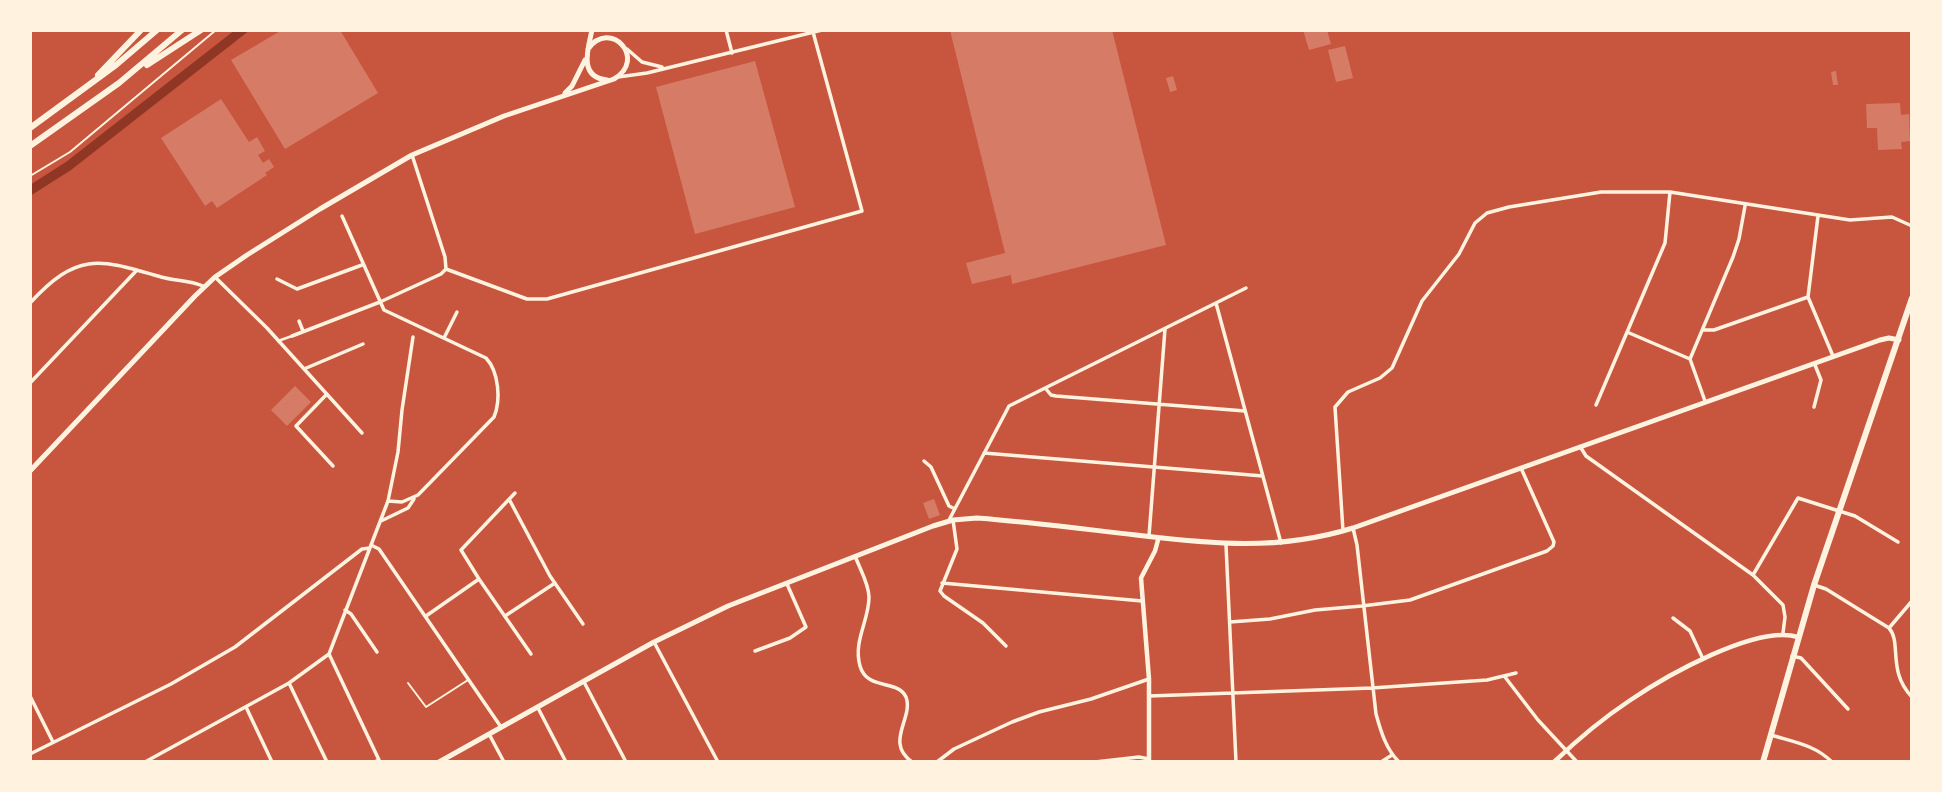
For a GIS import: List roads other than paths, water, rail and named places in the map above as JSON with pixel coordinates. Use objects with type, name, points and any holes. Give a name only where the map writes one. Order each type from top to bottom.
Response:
[{"type":"highway","points":[[85,89],[141,30]]},
{"type":"highway","points":[[30,128],[85,89],[158,30]]},
{"type":"highway","points":[[119,83],[182,30]]},
{"type":"highway","points":[[30,146],[119,83],[201,30]]},
{"type":"highway","points":[[1763,762],[1814,585],[1912,298]]},
{"type":"main road","points":[[30,471],[215,277],[320,209],[412,155],[562,94],[572,86],[585,60],[592,30]]},
{"type":"main road","points":[[612,30],[616,40]]},
{"type":"main road","points":[[562,94],[574,93],[618,77],[623,72],[628,61],[623,45],[616,40],[596,40],[588,49]]},
{"type":"main road","points":[[585,60],[593,75],[607,80]]},
{"type":"main road","points":[[439,762],[583,680],[728,606],[951,521],[1016,521],[1158,540],[1226,545],[1281,543],[1353,528],[1880,340],[1899,340]]},
{"type":"street","points":[[726,30],[732,53]]},
{"type":"street","points":[[618,77],[647,73],[821,30]]},
{"type":"street","points":[[278,341],[380,302],[446,269],[527,299],[547,299],[862,211],[813,32]]},
{"type":"street","points":[[623,45],[642,62],[668,67]]},
{"type":"street","points":[[412,155],[445,257],[446,269]]},
{"type":"street","points":[[1343,531],[1335,407],[1348,392],[1380,378],[1392,368],[1422,301],[1459,254],[1475,223],[1487,213],[1601,192],[1670,192],[1745,206],[1850,220],[1892,217],[1912,226]]},
{"type":"street","points":[[1597,405],[1665,243],[1670,192]]},
{"type":"street","points":[[1705,401],[1690,359],[1733,257],[1745,206]]},
{"type":"street","points":[[342,216],[380,302],[388,313],[490,362],[496,382],[498,405],[494,417],[408,508],[382,521]]},
{"type":"street","points":[[1818,216],[1808,297],[1833,358]]},
{"type":"street","points":[[30,303],[32,296],[72,268],[104,262],[205,287]]},
{"type":"street","points":[[277,279],[297,289],[362,264]]},
{"type":"street","points":[[30,383],[137,270]]},
{"type":"street","points":[[215,277],[362,433]]},
{"type":"street","points":[[1006,646],[983,623],[941,594],[942,583],[957,549],[951,521],[954,508],[1009,407],[1246,288]]},
{"type":"street","points":[[1703,330],[1714,330],[1808,297]]},
{"type":"street","points":[[1216,303],[1281,543]]},
{"type":"street","points":[[444,338],[457,312]]},
{"type":"street","points":[[299,321],[303,331]]},
{"type":"street","points":[[1149,537],[1165,329]]},
{"type":"street","points":[[1627,332],[1690,359]]},
{"type":"street","points":[[145,762],[289,683],[329,654],[388,501],[398,452],[413,337]]},
{"type":"street","points":[[303,369],[363,344]]},
{"type":"street","points":[[1814,407],[1821,380],[1815,365]]},
{"type":"street","points":[[1046,389],[1048,393],[1056,396],[1245,411]]},
{"type":"street","points":[[327,394],[296,426],[333,466]]},
{"type":"street","points":[[1581,448],[1586,456],[1753,575],[1783,605],[1783,633]]},
{"type":"street","points":[[984,453],[1263,476]]},
{"type":"street","points":[[924,461],[930,467],[949,506],[954,508]]},
{"type":"street","points":[[1230,622],[1409,600],[1547,551],[1552,548],[1554,542],[1521,468]]},
{"type":"street","points":[[515,492],[461,550],[531,654]]},
{"type":"street","points":[[388,501],[402,502],[418,495]]},
{"type":"street","points":[[1753,575],[1798,498],[1841,511],[1898,542]]},
{"type":"street","points":[[509,499],[555,583],[583,624]]},
{"type":"street","points":[[1353,528],[1376,714],[1382,736],[1399,762]]},
{"type":"street","points":[[1096,762],[1139,757],[1149,761],[1149,679],[1141,578],[1156,551],[1158,540]]},
{"type":"street","points":[[1226,545],[1236,762]]},
{"type":"street","points":[[30,754],[171,684],[236,647],[362,549],[370,546],[379,549],[502,727]]},
{"type":"street","points":[[854,556],[869,593],[859,635],[859,664],[869,680],[893,687],[905,695],[907,701],[900,738],[901,749],[905,757],[912,762]]},
{"type":"street","points":[[426,617],[479,579]]},
{"type":"street","points":[[755,651],[790,638],[806,626],[786,582]]},
{"type":"street","points":[[505,616],[555,583]]},
{"type":"street","points":[[942,583],[1142,601]]},
{"type":"street","points":[[1814,585],[1826,589],[1889,628],[1893,634],[1897,675],[1912,697]]},
{"type":"street","points":[[1889,628],[1912,601]]},
{"type":"street","points":[[345,610],[351,614],[377,652]]},
{"type":"street","points":[[1673,618],[1690,631],[1703,659]]},
{"type":"street","points":[[1554,762],[1630,700],[1703,659],[1748,641],[1783,633],[1798,637]]},
{"type":"street","points":[[654,642],[717,760],[709,762]]},
{"type":"street","points":[[329,654],[379,760],[374,762]]},
{"type":"street","points":[[1792,656],[1801,659],[1848,709]]},
{"type":"street","points":[[1149,696],[1372,688],[1487,680],[1516,673]]},
{"type":"street","points":[[1506,677],[1538,720],[1577,762]]},
{"type":"street","points":[[937,762],[954,749],[1012,722],[1149,679]]},
{"type":"street","points":[[583,680],[626,762]]},
{"type":"street","points":[[289,683],[327,762]]},
{"type":"street","points":[[30,696],[53,742]]},
{"type":"street","points":[[537,706],[566,762]]},
{"type":"street","points":[[246,707],[272,762]]},
{"type":"street","points":[[489,734],[503,762]]},
{"type":"street","points":[[1771,735],[1807,745],[1822,752],[1832,762]]},
{"type":"street","points":[[1381,762],[1392,755]]},
{"type":"street","points":[[1724,762],[1741,762]]},
{"type":"lane","points":[[408,683],[426,707],[469,680]]}]
